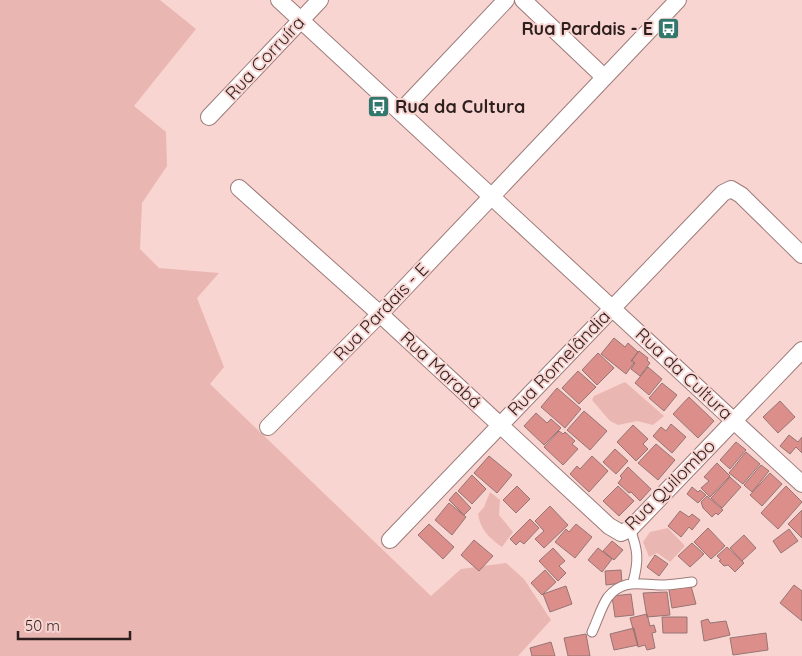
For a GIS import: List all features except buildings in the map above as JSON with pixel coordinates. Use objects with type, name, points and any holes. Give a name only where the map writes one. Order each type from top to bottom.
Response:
[{"type":"street","name":"Rua da Cultura","points":[[279,0],[802,484]]},
{"type":"street","name":"Rua Corruíra","points":[[209,117],[320,0]]},
{"type":"street","points":[[400,112],[506,0]]},
{"type":"street","points":[[523,0],[604,77]]},
{"type":"street","name":"Rua Pardais - E","points":[[268,427],[380,314],[678,0]]},
{"type":"street","name":"Rua Marabá","points":[[239,188],[380,314],[609,526],[625,531]]},
{"type":"street","name":"Rua Romelândia","points":[[390,540],[723,193],[731,189],[740,195],[802,255]]},
{"type":"street","name":"Rua Quilombo","points":[[625,531],[802,350]]},
{"type":"lane","points":[[625,531],[636,546],[638,564],[633,582]]},
{"type":"lane","points":[[592,632],[607,598],[617,588],[633,582],[646,585],[664,585],[692,582]]},
{"type":"shaded area","points":[[0,0],[160,0],[196,29],[134,106],[166,132],[167,166],[142,203],[140,249],[159,268],[219,273],[197,298],[224,367],[210,384],[431,596],[461,569],[506,563],[524,579],[551,620],[518,656],[0,656]]},
{"type":"shaded area","points":[[625,382],[664,416],[653,425],[637,421],[618,425],[610,421],[592,400],[594,396]]},
{"type":"shaded area","points":[[490,492],[500,500],[499,515],[513,532],[502,547],[486,533],[479,519],[478,514],[484,507]]},
{"type":"shaded area","points":[[668,528],[685,546],[670,562],[657,553],[649,557],[643,542],[650,532]]},
{"type":"place","name":"Rua Pardais - E","points":[[669,29]]},
{"type":"place","name":"Rua da Cultura","points":[[379,107]]}]
